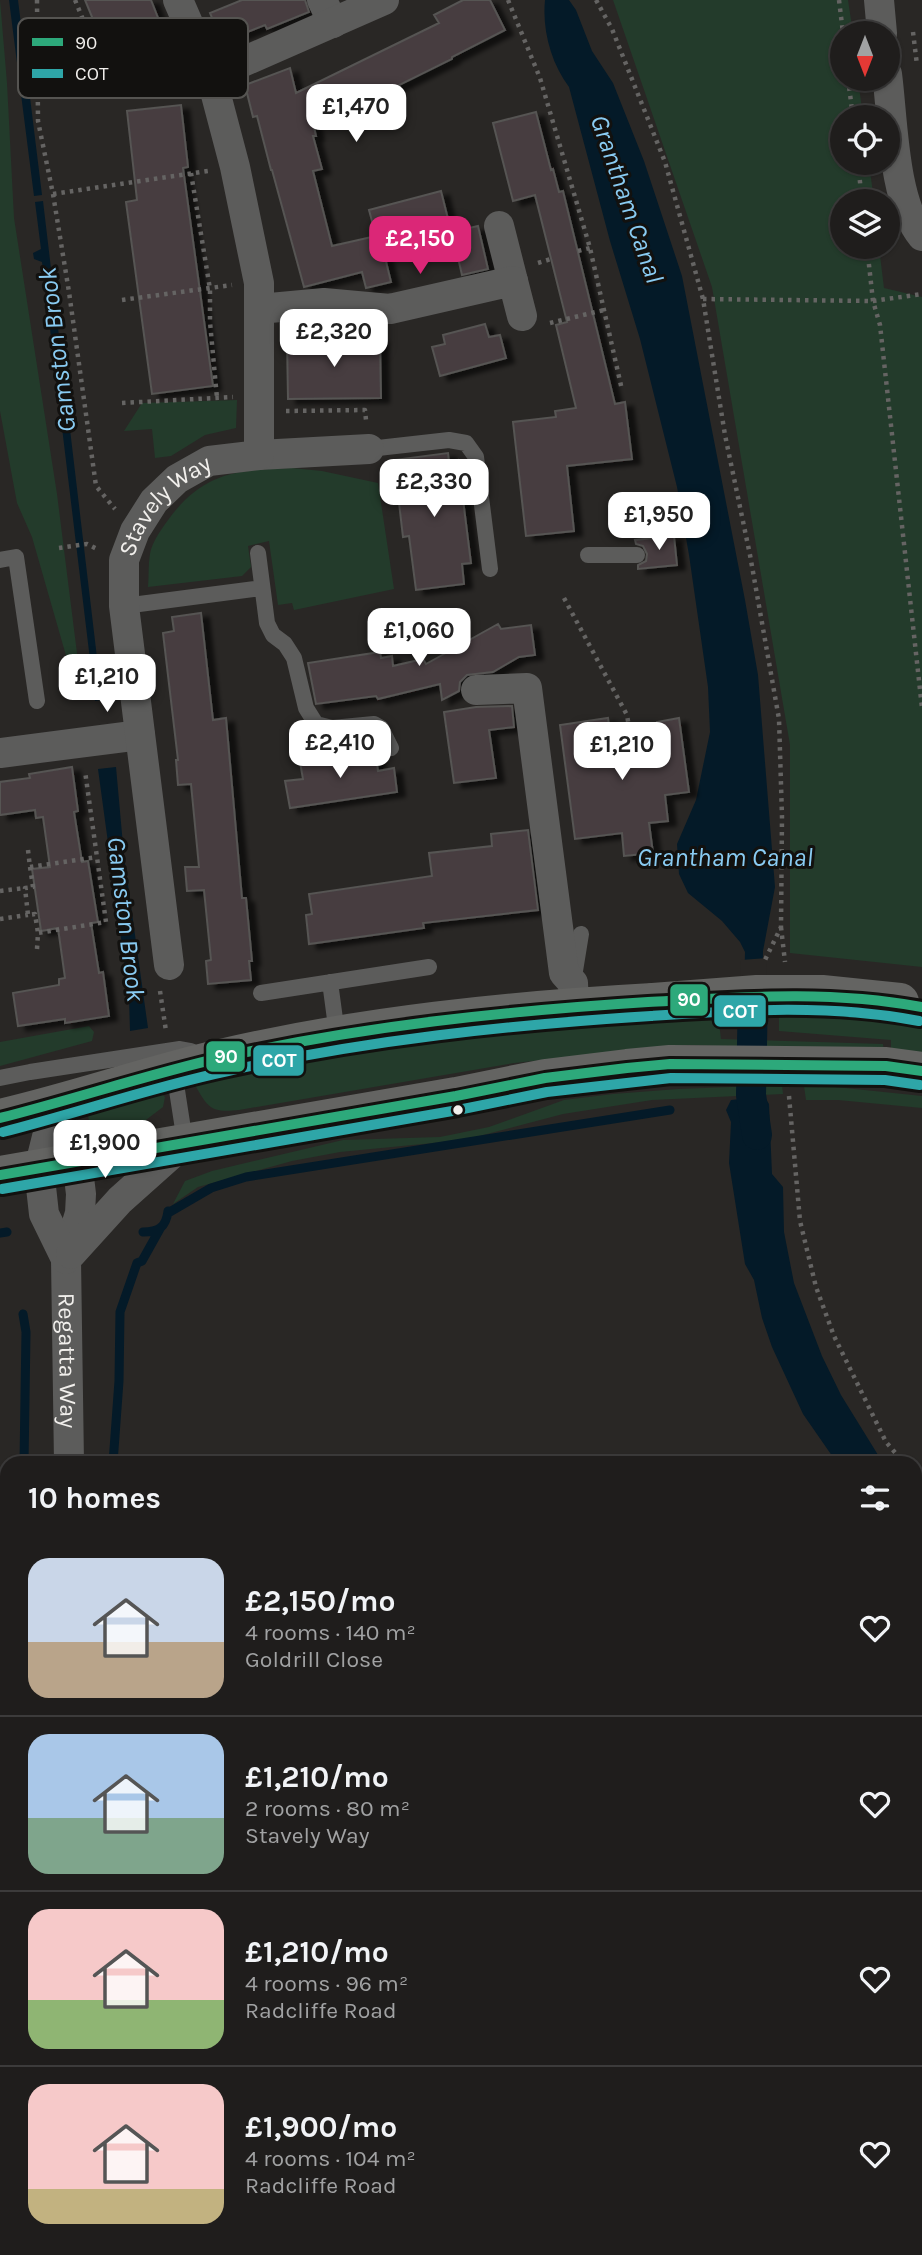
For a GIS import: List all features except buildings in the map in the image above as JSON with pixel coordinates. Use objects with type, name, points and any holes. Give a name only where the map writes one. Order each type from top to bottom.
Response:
[{"type":"highway","points":[[0,1118],[222,1057],[337,1034],[462,1017],[573,995],[653,1002],[757,994],[822,994],[911,1005]]},
{"type":"highway","points":[[0,1175],[545,1079],[670,1064],[904,1069]]},
{"type":"street","points":[[178,0],[186,18]]},
{"type":"street","points":[[248,55],[327,11],[384,0]]},
{"type":"street","points":[[878,0],[881,21]]},
{"type":"street","points":[[889,91],[901,187],[914,226],[922,236]]},
{"type":"street","points":[[217,98],[235,167],[259,296],[258,455]]},
{"type":"street","points":[[499,226],[522,316]]},
{"type":"street","points":[[259,296],[390,309],[513,281]]},
{"type":"street","name":"Stavely Way","points":[[169,965],[124,606],[124,560],[135,531],[154,500],[177,479],[209,461],[258,455],[369,449]]},
{"type":"street","points":[[477,690],[527,688],[564,973],[573,995]]},
{"type":"street","points":[[0,753],[140,735]]},
{"type":"street","name":"Regatta Way","points":[[55,1105],[77,1161],[81,1194],[80,1213],[66,1259],[69,1456]]},
{"type":"street","name":"Regatta Way","points":[[55,1105],[38,1169],[44,1214],[66,1259]]},
{"type":"street","points":[[66,1259],[127,1194],[186,1142]]},
{"type":"lane","points":[[369,449],[449,440],[466,443],[476,457],[490,569]]},
{"type":"lane","points":[[258,553],[267,622],[273,635],[285,644],[294,658],[306,708],[316,724],[332,728],[374,724],[381,728],[391,748]]},
{"type":"lane","points":[[588,555],[637,555]]},
{"type":"lane","points":[[0,560],[16,557],[37,701]]},
{"type":"lane","points":[[124,606],[262,588]]},
{"type":"lane","points":[[573,995],[581,934]]},
{"type":"lane","points":[[261,993],[429,967]]},
{"type":"lane","points":[[330,982],[337,1034]]},
{"type":"lane","points":[[0,1078],[180,1049],[222,1057]]},
{"type":"lane","points":[[174,1071],[186,1142]]},
{"type":"path","points":[[37,0],[37,18]]},
{"type":"path","points":[[75,0],[82,18]]},
{"type":"path","points":[[508,0],[540,78],[590,248],[622,390]]},
{"type":"path","points":[[596,0],[612,29],[665,162],[703,299],[725,435],[750,555],[779,719],[782,817],[780,927],[785,963]]},
{"type":"path","points":[[839,0],[842,21]]},
{"type":"path","points":[[913,31],[917,70]]},
{"type":"path","points":[[38,98],[38,121],[69,292],[96,486],[135,531]]},
{"type":"path","points":[[53,194],[235,167]]},
{"type":"path","points":[[191,173],[210,289],[210,322],[217,398]]},
{"type":"path","points":[[578,251],[590,248]]},
{"type":"path","points":[[868,259],[873,301],[880,325],[922,708]]},
{"type":"path","points":[[122,300],[210,289],[259,296]]},
{"type":"path","points":[[703,299],[873,301],[922,294]]},
{"type":"path","points":[[522,316],[526,333],[542,329],[541,325],[604,310]]},
{"type":"path","points":[[122,403],[217,398],[365,410],[369,449]]},
{"type":"path","points":[[59,548],[87,544]]},
{"type":"path","points":[[564,598],[627,715],[636,768]]},
{"type":"path","points":[[38,933],[106,922],[81,743]]},
{"type":"path","points":[[0,891],[33,887],[29,850]]},
{"type":"path","points":[[30,867],[97,857]]},
{"type":"path","points":[[25,888],[29,915]]},
{"type":"path","points":[[0,919],[34,914],[38,933],[37,949]]},
{"type":"path","points":[[765,960],[780,927]]},
{"type":"path","points":[[167,1034],[159,980],[169,965]]},
{"type":"path","points":[[790,1089],[800,1220],[816,1287],[834,1336],[886,1442],[898,1456]]},
{"type":"green space","points":[[0,0],[14,218],[57,494],[80,677],[71,673],[32,537],[17,503],[0,411]]},
{"type":"green space","points":[[613,0],[848,0],[851,21],[830,21],[830,91],[860,91],[861,105],[830,105],[830,175],[871,175],[872,189],[830,189],[830,259],[880,259],[884,288],[922,297],[922,967],[790,953],[790,745],[712,287]]},
{"type":"green space","points":[[237,400],[236,428],[205,435],[171,456],[155,458],[152,429],[124,431],[142,403]]},
{"type":"green space","points":[[292,468],[322,471],[378,483],[394,589],[294,610],[292,603],[278,605],[269,541],[248,546],[251,567],[242,576],[148,587],[150,554],[155,539],[171,516],[197,490],[225,476],[240,472]]},
{"type":"green space","points":[[837,1012],[922,1023],[922,1056],[891,1052],[891,1040],[779,1031],[779,1014]]},
{"type":"green space","points":[[718,1014],[721,1039],[883,1044],[884,1052],[687,1045],[514,1063],[230,1111],[211,1107],[195,1085],[373,1044],[545,1025]]},
{"type":"green space","points":[[89,1026],[94,1032],[92,1041],[0,1066],[0,1042]]},
{"type":"green space","points":[[782,1085],[783,1094],[652,1100],[563,1114],[464,1140],[340,1152],[292,1161],[198,1187],[173,1204],[185,1181],[212,1171],[343,1140],[440,1137],[489,1127],[564,1100],[678,1089]]},
{"type":"green space","points":[[804,1086],[922,1096],[922,1108],[838,1100],[806,1100]]},
{"type":"green space","points":[[159,1091],[165,1097],[163,1107],[134,1129],[92,1136],[87,1111]]},
{"type":"water","points":[[9,0],[18,0],[20,18],[18,18],[18,71]]},
{"type":"water","name":"Grantham Canal","points":[[545,0],[569,0],[576,10],[592,51],[613,83],[644,161],[682,276],[758,675],[775,887],[763,951],[761,1034],[743,1033],[745,952],[740,942],[722,921],[688,893],[679,874],[677,844],[696,800],[710,732],[708,687],[689,555],[677,487],[640,339],[610,241],[569,87],[557,68],[549,46]]},
{"type":"water","points":[[22,98],[30,98],[42,195],[34,196]]},
{"type":"water","points":[[43,201],[102,700],[95,701],[42,262],[34,259],[33,253],[41,249],[35,202]]},
{"type":"water","points":[[116,767],[124,856],[148,1028],[130,1031],[129,997],[98,769]]},
{"type":"water","points":[[763,1094],[769,1104],[772,1174],[783,1187],[784,1232],[794,1283],[822,1356],[841,1395],[879,1456],[832,1456],[803,1414],[772,1347],[762,1318],[754,1280],[745,1264],[729,1163],[731,1122],[726,1110],[731,1100],[749,1098],[751,1095]]},
{"type":"pier","points":[[767,958],[765,1012],[740,1013],[741,960]]},
{"type":"waterway","name":"Grantham Canal","points":[[753,993],[751,1095],[757,1135]]},
{"type":"waterway","points":[[168,1213],[211,1188],[246,1177],[670,1110]]},
{"type":"waterway","name":"Gamston Brook","points":[[143,1232],[161,1228],[168,1211]]},
{"type":"waterway","points":[[114,1456],[119,1381],[120,1312],[137,1263],[142,1261],[161,1227]]},
{"type":"waterway","name":"Gamston Brook","points":[[0,1233],[7,1232]]},
{"type":"waterway","points":[[23,1314],[26,1332],[24,1456]]},
{"type":"transit line","name":"90","points":[[0,1118],[224,1057],[435,1021],[594,1006],[751,997],[853,998],[922,1007]]},
{"type":"transit line","name":"COT","points":[[3,1132],[228,1071],[438,1035],[598,1020],[752,1010],[852,1012],[919,1021]]},
{"type":"transit line","name":"90","points":[[0,1175],[456,1096],[545,1078],[627,1068],[670,1064],[886,1066],[922,1071]]},
{"type":"transit line","name":"COT","points":[[2,1189],[458,1110],[547,1092],[671,1078],[885,1080],[920,1085]]}]
